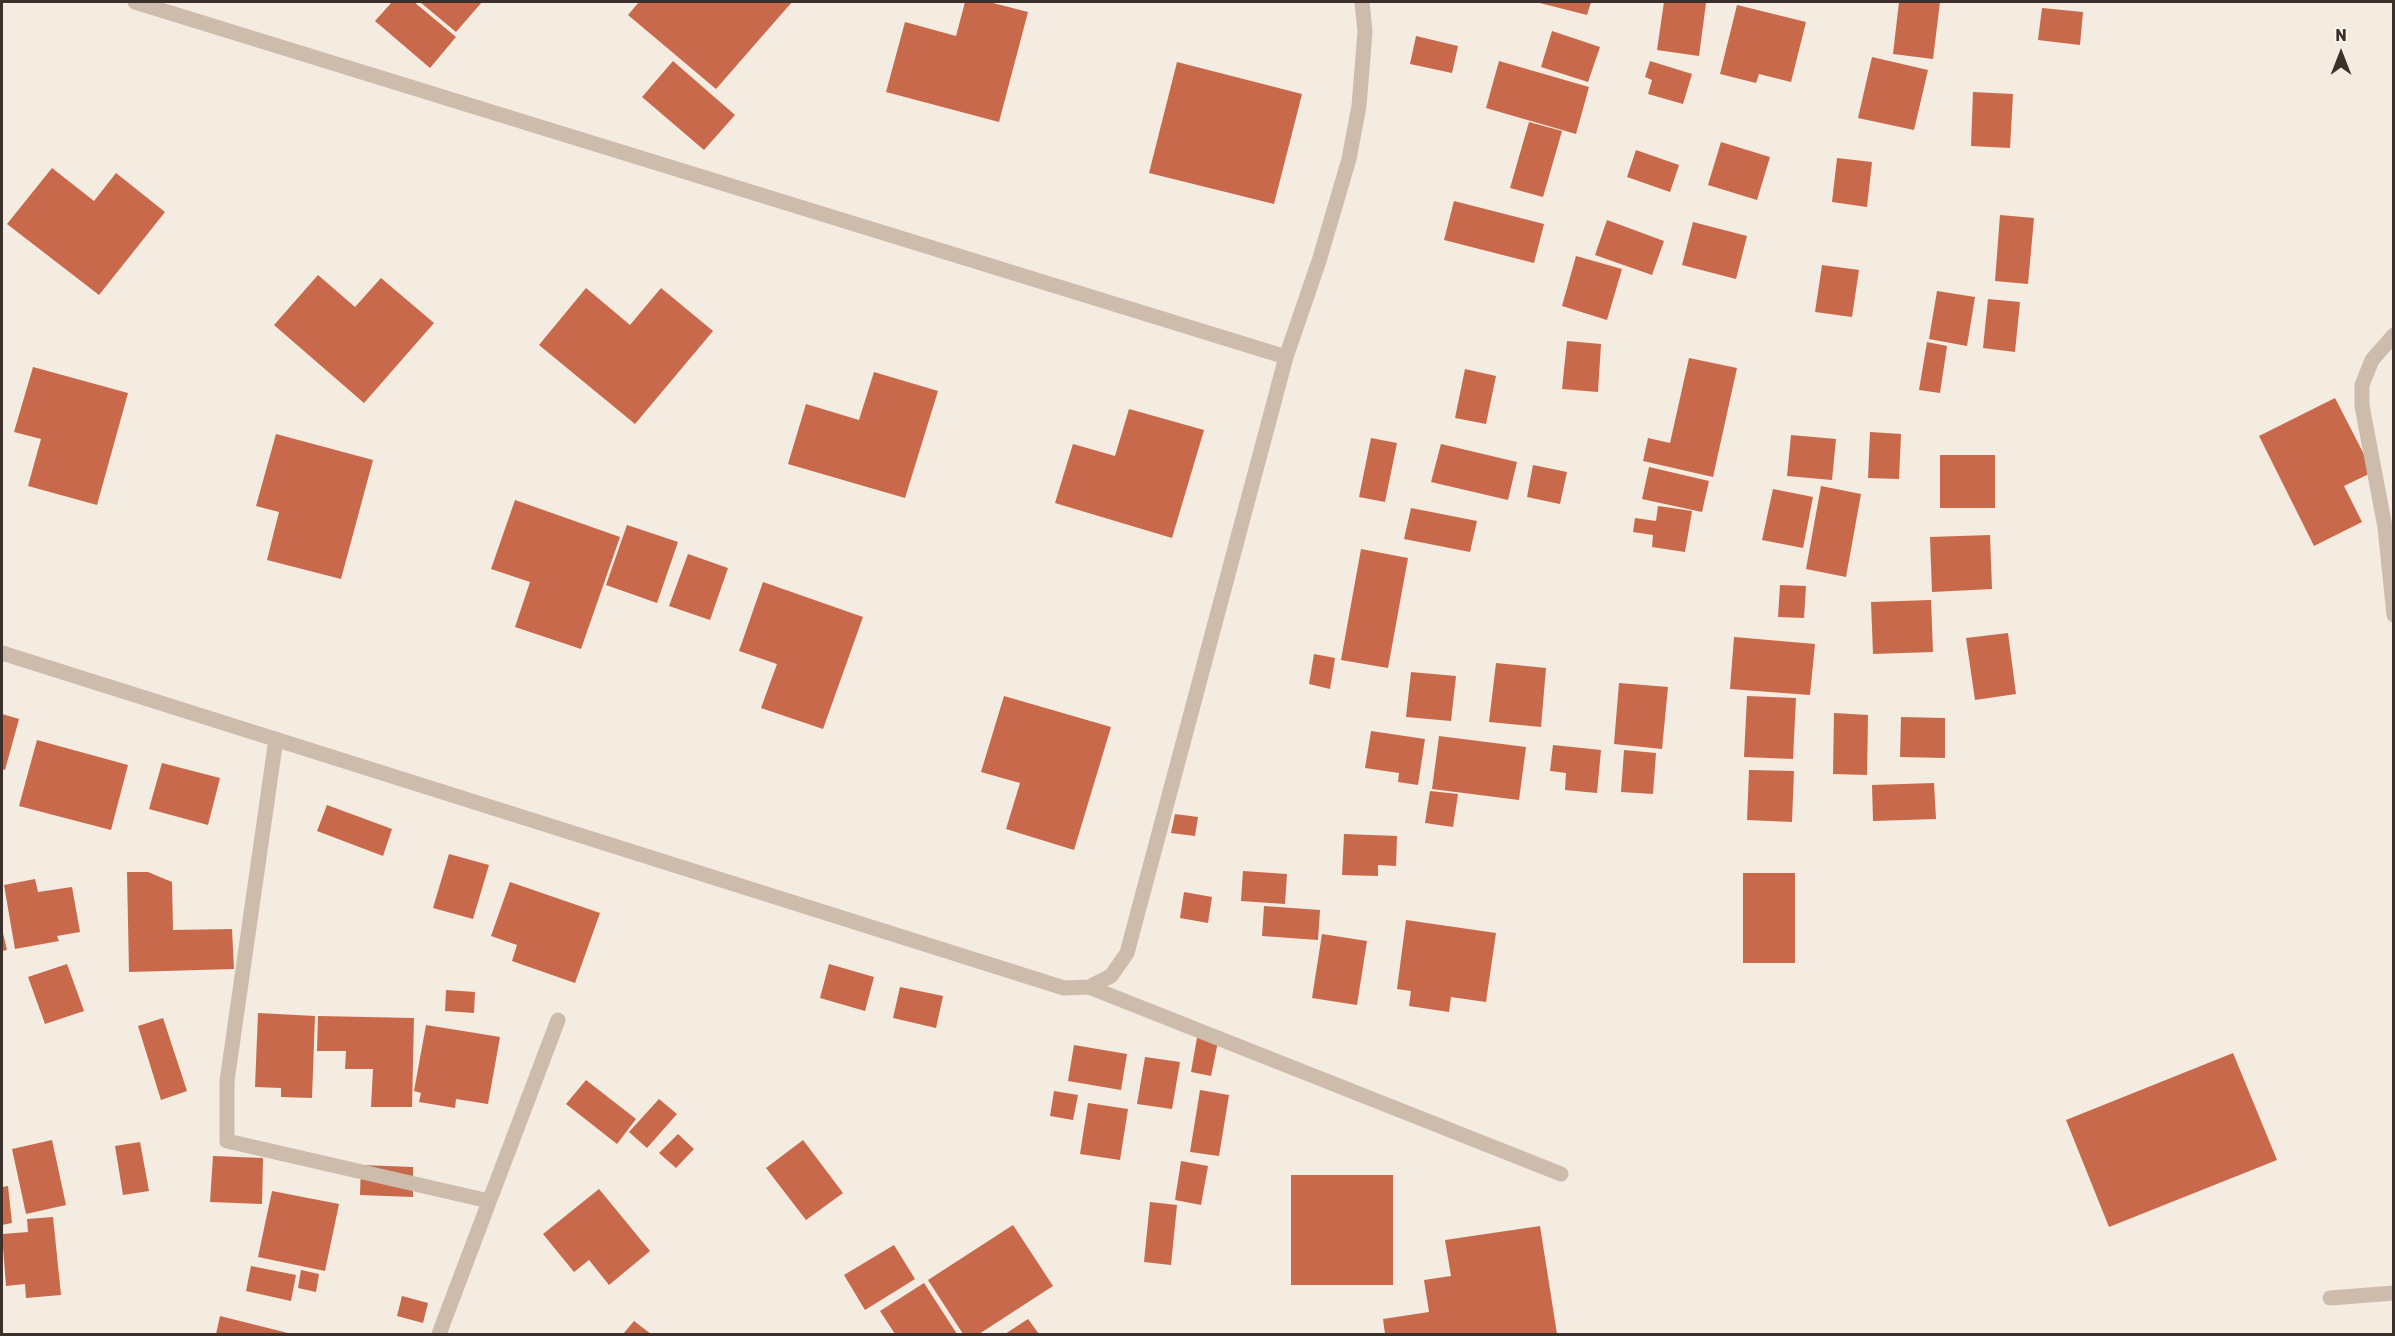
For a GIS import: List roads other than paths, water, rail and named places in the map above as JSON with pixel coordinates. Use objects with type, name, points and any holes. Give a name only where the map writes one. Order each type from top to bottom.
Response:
[{"type":"street","points":[[135,2],[1286,357]]},
{"type":"street","points":[[1089,987],[1111,976],[1127,953],[1286,357],[1319,261],[1350,159],[1359,106],[1365,32],[1362,2]]},
{"type":"street","points":[[2394,335],[2372,360],[2362,385],[2362,406],[2385,527],[2394,615]]},
{"type":"street","points":[[2,653],[1064,988],[1089,987],[1561,1174]]},
{"type":"street","points":[[276,739],[227,1081],[227,1141],[489,1201]]},
{"type":"street","points":[[439,1335],[558,1020]]},
{"type":"street","points":[[2330,1298],[2394,1293]]}]
